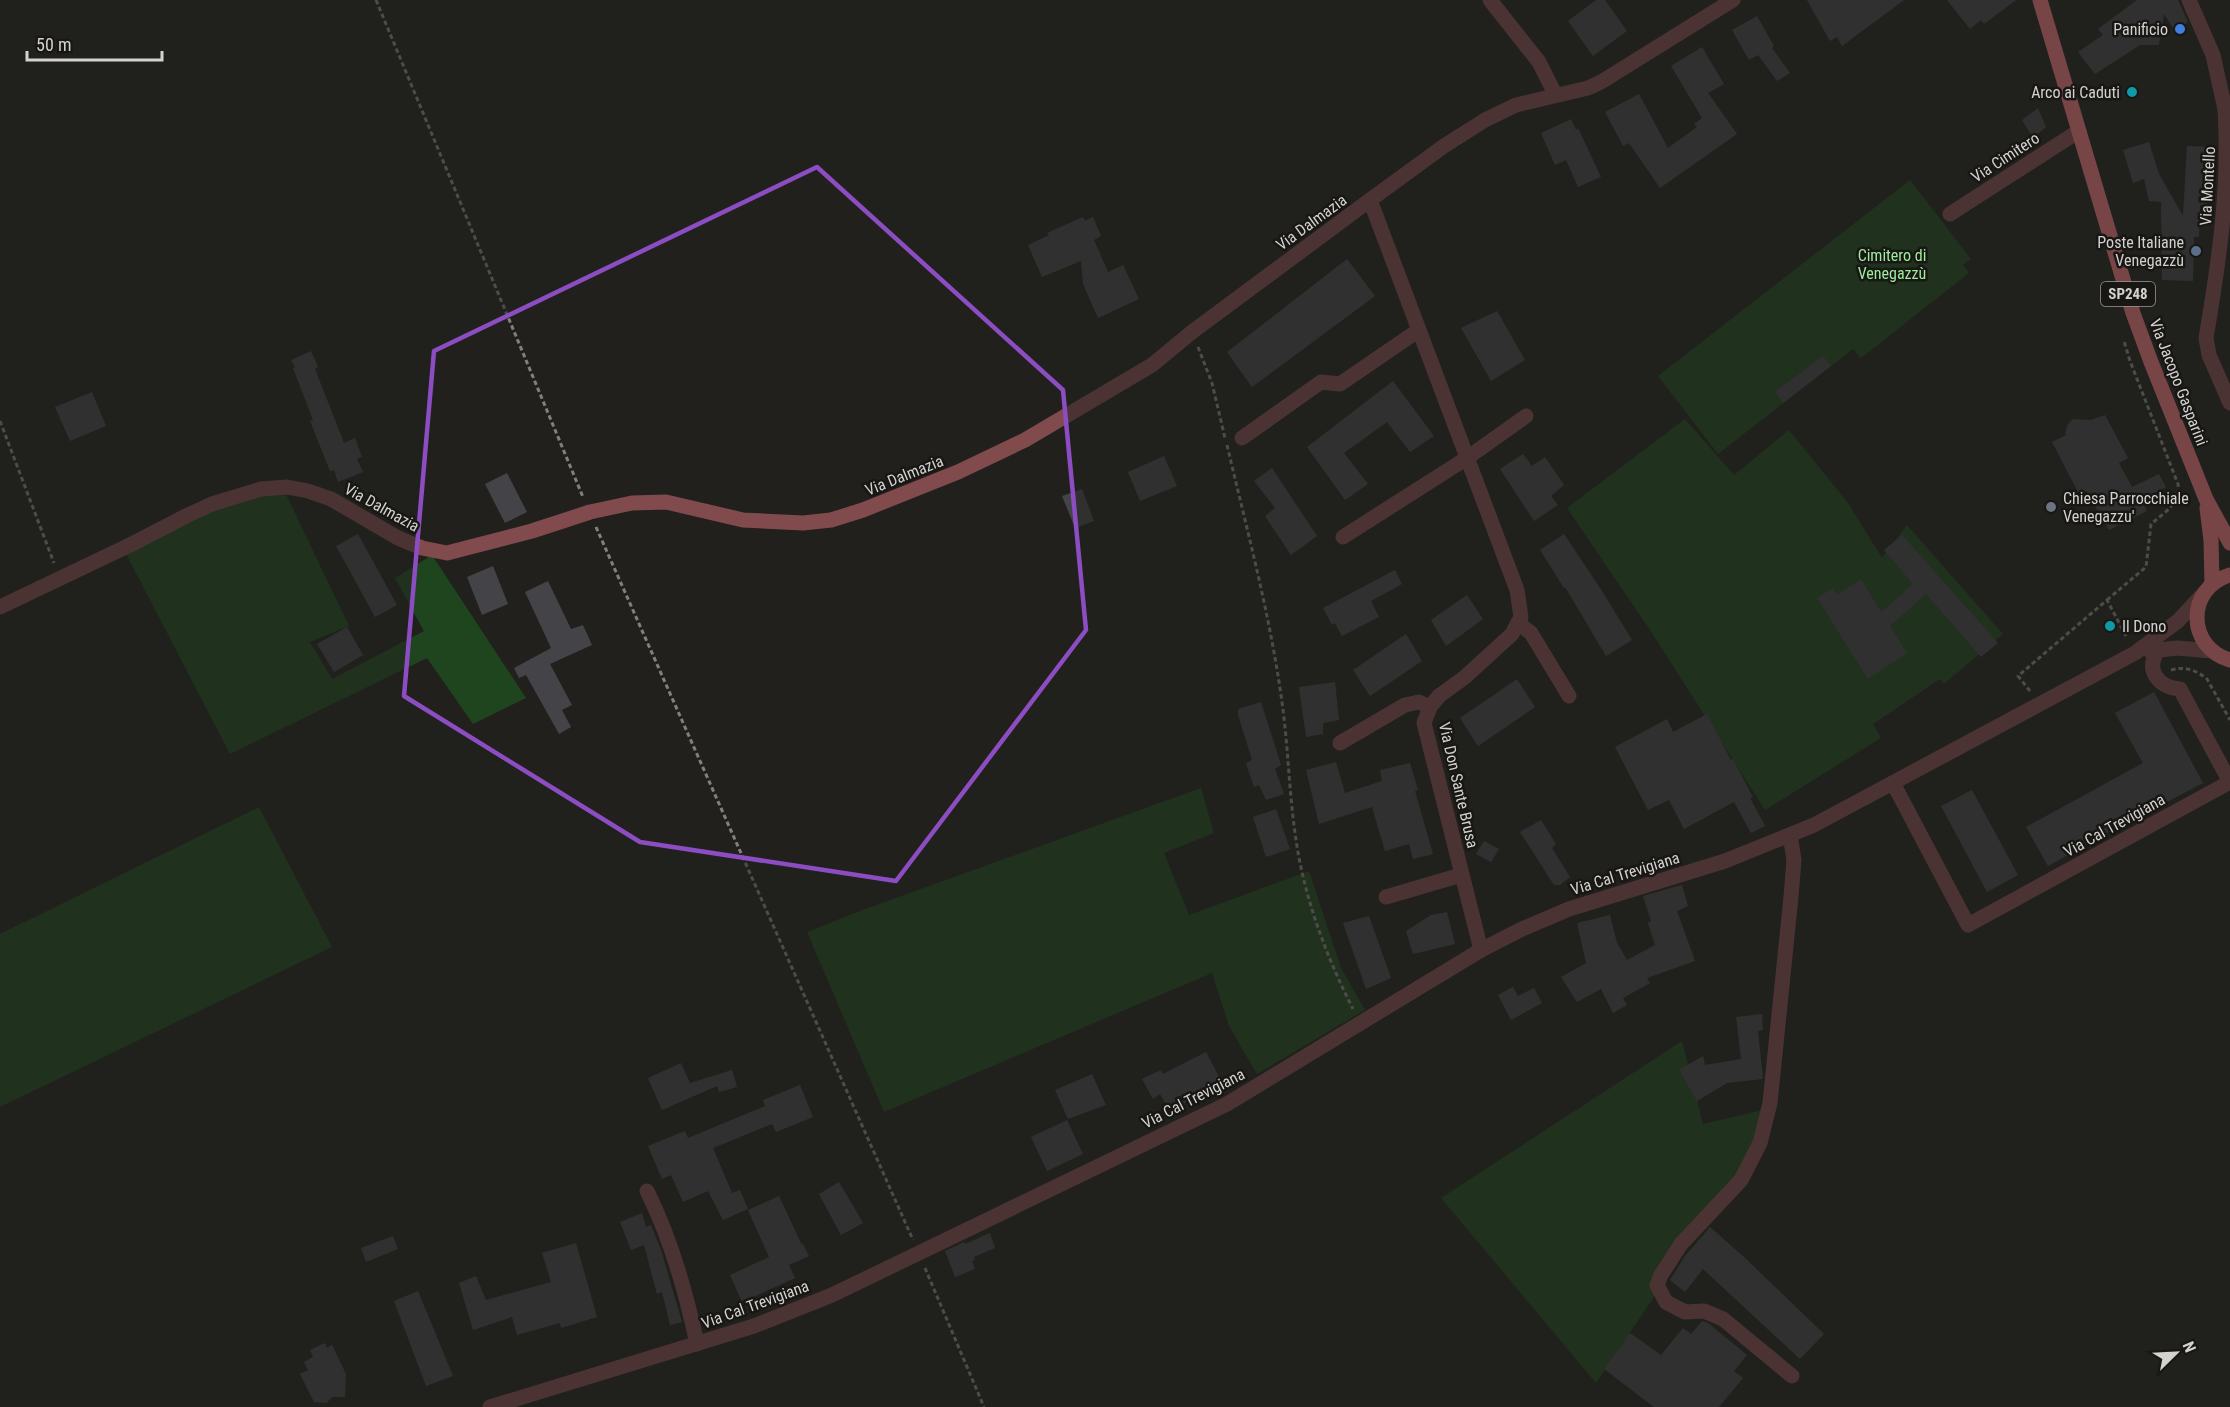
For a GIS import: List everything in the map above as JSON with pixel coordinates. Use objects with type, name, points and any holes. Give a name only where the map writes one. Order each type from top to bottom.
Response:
[{"type":"main road","name":"Via Jacopo Gasparini","points":[[2040,0],[2133,312],[2206,499],[2230,543]]},
{"type":"main road","name":"Via Jacopo Gasparini","points":[[2206,499],[2211,540],[2208,589],[2198,606],[2198,628],[2204,642],[2212,651]]},
{"type":"main road","points":[[2208,589],[2230,575]]},
{"type":"main road","points":[[2212,651],[2230,660]]},
{"type":"street","points":[[1490,0],[1539,62],[1555,94]]},
{"type":"street","name":"Via Dalmazia","points":[[0,607],[213,504],[261,489],[287,487],[332,499],[398,538],[422,548],[447,553],[523,534],[590,512],[632,503],[666,502],[743,520],[803,523],[831,519],[863,510],[958,472],[1025,440],[1152,365],[1192,332],[1370,200],[1444,146],[1485,120],[1516,105],[1588,88],[1601,82],[1733,0]]},
{"type":"street","name":"Via Montello","points":[[2189,0],[2213,55],[2228,110],[2226,204],[2206,338],[2209,355],[2230,403]]},
{"type":"street","name":"Via Cimitero","points":[[1950,214],[2079,131]]},
{"type":"street","points":[[1370,200],[1517,590],[1521,617],[1518,623],[1531,633],[1569,696]]},
{"type":"street","points":[[1242,438],[1322,382],[1340,384],[1419,330]]},
{"type":"street","points":[[1343,537],[1467,458],[1526,416]]},
{"type":"street","name":"Via Cal Trevigiana","points":[[490,1407],[753,1326],[821,1299],[1227,1104],[1481,950],[1530,926],[1569,909],[1725,861],[1814,825],[1893,783],[2178,621],[2208,589]]},
{"type":"street","name":"Via Don Sante Brusa","points":[[1481,950],[1424,723],[1430,707],[1439,696],[1465,677],[1512,634],[1518,623]]},
{"type":"street","name":"Via Cal Trevigiana","points":[[2132,647],[2212,651]]},
{"type":"street","name":"Via Cal Trevigiana","points":[[1893,783],[1968,925],[2230,782],[2180,689],[2167,688],[2155,675],[2153,663],[2159,649]]},
{"type":"street","points":[[1341,743],[1405,705],[1419,702],[1430,707]]},
{"type":"street","points":[[1791,835],[1794,860],[1791,897],[1770,1103],[1760,1143],[1741,1180],[1681,1244],[1657,1285],[1665,1302],[1685,1312],[1704,1311],[1723,1319],[1792,1376]]},
{"type":"street","points":[[1386,897],[1461,875]]},
{"type":"street","points":[[647,1191],[661,1218],[685,1292],[697,1344]]},
{"type":"path","points":[[376,0],[590,512],[918,1252],[984,1407]]},
{"type":"path","points":[[1192,332],[1212,383],[1269,621],[1283,704],[1295,835],[1307,894],[1321,939],[1361,1024]]},
{"type":"path","points":[[2033,694],[2018,676],[2146,567],[2151,524],[2173,505],[2179,494],[2178,484],[2123,338]]},
{"type":"path","points":[[0,421],[60,579]]},
{"type":"path","points":[[2108,600],[2132,647]]},
{"type":"path","points":[[2170,670],[2185,668],[2207,679],[2230,720]]},
{"type":"highlighted area","points":[[817,167],[1063,390],[1086,630],[896,881],[640,842],[404,696],[434,351]]},
{"type":"green space","name":"Cimitero di Venegazzù","points":[[1910,180],[1971,259],[1963,265],[1969,273],[1861,358],[1853,349],[1718,454],[1658,376]]},
{"type":"green space","points":[[1685,419],[1734,475],[1789,430],[1848,503],[1882,558],[1907,525],[2003,634],[1944,684],[1940,679],[1873,724],[1881,738],[1765,810],[1650,630],[1567,508]]},
{"type":"green space","points":[[283,488],[349,626],[310,642],[332,679],[424,631],[395,578],[432,555],[526,698],[473,724],[427,658],[230,754],[123,548],[208,504]]},
{"type":"green space","points":[[1201,788],[1214,833],[1164,853],[1189,915],[1309,871],[1341,968],[1365,1010],[1257,1074],[1229,1026],[1212,973],[884,1112],[807,932]]},
{"type":"green space","points":[[259,807],[332,947],[0,1107],[0,934]]},
{"type":"green space","points":[[1682,1041],[1703,1124],[1776,1107],[1746,1160],[1596,1383],[1441,1198]]},
{"type":"building","points":[[1596,0],[1605,0],[1627,31],[1593,56],[1568,21]]},
{"type":"building","points":[[1807,0],[1904,0],[1842,46],[1837,37],[1830,41]]},
{"type":"building","points":[[1947,0],[2016,0],[1984,24],[1981,20],[1970,29]]},
{"type":"building","points":[[2137,0],[2178,0],[2188,22],[2175,31],[2164,14],[2159,45],[2140,45],[2095,74],[2078,52],[2103,35],[2098,29]]},
{"type":"building","points":[[1757,16],[1774,46],[1772,48],[1790,73],[1777,81],[1758,55],[1749,60],[1732,30]]},
{"type":"building","points":[[1702,47],[1724,84],[1708,93],[1737,134],[1660,188],[1629,143],[1623,146],[1605,112],[1639,94],[1668,148],[1697,127],[1694,124],[1702,118],[1671,66]]},
{"type":"building","points":[[2038,108],[2046,127],[2033,138],[2022,120]]},
{"type":"building","points":[[1571,119],[1576,130],[1578,128],[1601,177],[1578,187],[1566,160],[1555,165],[1541,133]]},
{"type":"building","points":[[2149,142],[2159,174],[2183,216],[2187,146],[2213,147],[2212,160],[2209,160],[2207,206],[2200,205],[2199,237],[2194,237],[2193,281],[2162,280],[2161,202],[2149,201],[2144,179],[2133,183],[2123,150]]},
{"type":"building","points":[[1083,217],[1085,221],[1093,217],[1101,236],[1094,240],[1108,272],[1123,265],[1139,299],[1098,318],[1083,284],[1081,261],[1042,277],[1028,245],[1049,235],[1047,233]]},
{"type":"building","points":[[1347,259],[1375,296],[1252,387],[1227,352]]},
{"type":"building","points":[[1497,311],[1525,360],[1491,381],[1461,328]]},
{"type":"building","points":[[311,351],[318,367],[315,369],[344,443],[355,438],[362,457],[357,459],[363,472],[338,482],[334,470],[330,471],[310,421],[313,420],[291,360]]},
{"type":"building","points":[[1823,356],[1831,366],[1783,403],[1775,392]]},
{"type":"building","points":[[1393,381],[1434,436],[1410,452],[1387,422],[1344,453],[1368,484],[1345,500],[1307,447]]},
{"type":"building","points":[[92,392],[106,426],[70,441],[55,407]]},
{"type":"building","points":[[2105,415],[2128,458],[2119,463],[2132,487],[2159,474],[2166,487],[2141,499],[2147,511],[2109,530],[2086,491],[2079,494],[2052,442],[2066,435],[2068,424],[2073,419],[2091,420]]},
{"type":"building","points":[[1523,454],[1532,466],[1545,457],[1564,485],[1551,496],[1558,505],[1534,521],[1500,469]]},
{"type":"building","points":[[1164,456],[1177,486],[1140,501],[1128,472]]},
{"type":"building","points":[[1272,468],[1317,536],[1291,555],[1265,516],[1275,508],[1254,481]]},
{"type":"building","points":[[507,473],[527,512],[505,523],[485,484]]},
{"type":"building","points":[[1082,489],[1094,521],[1075,528],[1062,496]]},
{"type":"building","points":[[358,534],[397,605],[375,617],[336,546]]},
{"type":"building","points":[[1564,534],[1632,640],[1606,656],[1540,550]]},
{"type":"building","points":[[1902,535],[1998,643],[1981,657],[1926,594],[1890,626],[1907,653],[1868,679],[1817,598],[1833,588],[1837,595],[1861,579],[1881,612],[1913,584],[1884,550]]},
{"type":"building","points":[[493,566],[508,604],[482,615],[467,577]]},
{"type":"building","points":[[1395,570],[1402,584],[1371,601],[1379,617],[1342,636],[1335,623],[1332,625],[1323,608]]},
{"type":"building","points":[[548,581],[571,629],[583,625],[592,645],[550,664],[572,705],[562,710],[571,727],[559,734],[526,675],[519,678],[514,668],[551,648],[525,592]]},
{"type":"building","points":[[1467,595],[1483,619],[1446,646],[1431,620]]},
{"type":"building","points":[[347,627],[363,655],[334,672],[317,644]]},
{"type":"building","points":[[1406,634],[1422,661],[1370,696],[1353,670]]},
{"type":"building","points":[[1517,679],[1535,707],[1478,746],[1460,718]]},
{"type":"building","points":[[1335,682],[1339,720],[1323,723],[1323,734],[1306,737],[1299,687]]},
{"type":"building","points":[[2154,692],[2203,783],[2165,803],[2164,801],[2048,866],[2026,827],[2143,763],[2115,713]]},
{"type":"building","points":[[1261,702],[1281,765],[1275,769],[1284,794],[1266,800],[1259,785],[1254,787],[1246,763],[1252,760],[1238,715],[1238,709]]},
{"type":"building","points":[[1707,714],[1753,797],[1750,798],[1765,826],[1751,833],[1734,802],[1684,829],[1669,800],[1648,810],[1615,747],[1667,719],[1673,732]]},
{"type":"building","points":[[1336,762],[1345,793],[1382,781],[1380,770],[1410,763],[1418,790],[1415,791],[1433,854],[1413,859],[1409,844],[1385,851],[1372,807],[1319,824],[1306,770]]},
{"type":"building","points":[[1972,790],[2018,875],[1987,892],[1941,806]]},
{"type":"building","points":[[1276,809],[1290,849],[1266,857],[1253,817]]},
{"type":"building","points":[[1541,820],[1556,844],[1552,848],[1570,877],[1560,885],[1554,885],[1520,832]]},
{"type":"building","points":[[1484,841],[1499,849],[1491,862],[1476,854]]},
{"type":"building","points":[[1682,885],[1688,906],[1677,911],[1695,961],[1647,978],[1650,983],[1623,998],[1627,1005],[1613,1013],[1601,989],[1577,1002],[1561,977],[1586,963],[1577,923],[1610,915],[1617,943],[1627,960],[1655,945],[1648,923],[1651,921],[1643,896]]},
{"type":"building","points":[[1447,912],[1455,944],[1413,954],[1406,931],[1431,915]]},
{"type":"building","points":[[1369,916],[1391,978],[1366,989],[1343,923]]},
{"type":"building","points":[[1513,987],[1518,996],[1534,988],[1542,1003],[1511,1020],[1498,995]]},
{"type":"building","points":[[1762,1014],[1763,1030],[1758,1031],[1763,1079],[1727,1083],[1697,1101],[1679,1070],[1703,1056],[1705,1065],[1741,1059],[1736,1017]]},
{"type":"building","points":[[1206,1052],[1225,1088],[1200,1101],[1197,1096],[1170,1111],[1160,1094],[1153,1099],[1142,1079],[1161,1070],[1163,1074]]},
{"type":"building","points":[[681,1063],[690,1083],[732,1070],[737,1087],[719,1092],[717,1086],[662,1110],[648,1078]]},
{"type":"building","points":[[1092,1074],[1106,1105],[1068,1119],[1055,1090]]},
{"type":"building","points":[[800,1085],[813,1117],[776,1132],[772,1124],[713,1148],[732,1193],[740,1190],[748,1209],[723,1220],[708,1191],[683,1202],[671,1175],[662,1179],[648,1146],[685,1131],[688,1138],[765,1106],[763,1100]]},
{"type":"building","points":[[1067,1120],[1083,1154],[1047,1171],[1031,1137]]},
{"type":"building","points":[[839,1182],[863,1223],[841,1235],[819,1194]]},
{"type":"building","points":[[779,1196],[809,1256],[789,1265],[795,1278],[742,1302],[730,1275],[769,1257],[748,1210]]},
{"type":"building","points":[[642,1213],[646,1227],[651,1225],[661,1250],[682,1322],[670,1325],[662,1292],[657,1294],[644,1245],[631,1250],[620,1222]]},
{"type":"building","points":[[1710,1227],[1824,1334],[1800,1359],[1703,1269],[1685,1292],[1670,1280],[1685,1256]]},
{"type":"building","points":[[990,1233],[995,1248],[974,1257],[975,1260],[972,1261],[975,1269],[955,1277],[945,1251]]},
{"type":"building","points":[[393,1236],[398,1249],[366,1262],[361,1248]]},
{"type":"building","points":[[576,1243],[597,1317],[561,1328],[560,1323],[517,1335],[512,1317],[473,1330],[459,1283],[476,1276],[486,1300],[551,1282],[542,1253]]},
{"type":"building","points":[[418,1291],[453,1376],[426,1386],[394,1301]]},
{"type":"building","points":[[1702,1321],[1708,1323],[1747,1355],[1734,1371],[1743,1378],[1719,1407],[1654,1407],[1604,1369],[1630,1333],[1661,1355],[1683,1328],[1691,1334]]},
{"type":"building","points":[[325,1343],[327,1348],[332,1345],[346,1374],[345,1397],[333,1397],[326,1403],[314,1402],[300,1374],[308,1370],[304,1362],[313,1357],[310,1350]]},
{"type":"place","name":"Panificio","points":[[2180,29]]},
{"type":"place","name":"Arco ai Caduti","points":[[2132,92]]},
{"type":"place","name":"Poste Italiane Venegazzù","points":[[2196,251]]},
{"type":"place","name":"Chiesa Parrocchiale Venegazzu'","points":[[2051,507]]},
{"type":"place","name":"Il Dono","points":[[2110,626]]}]
